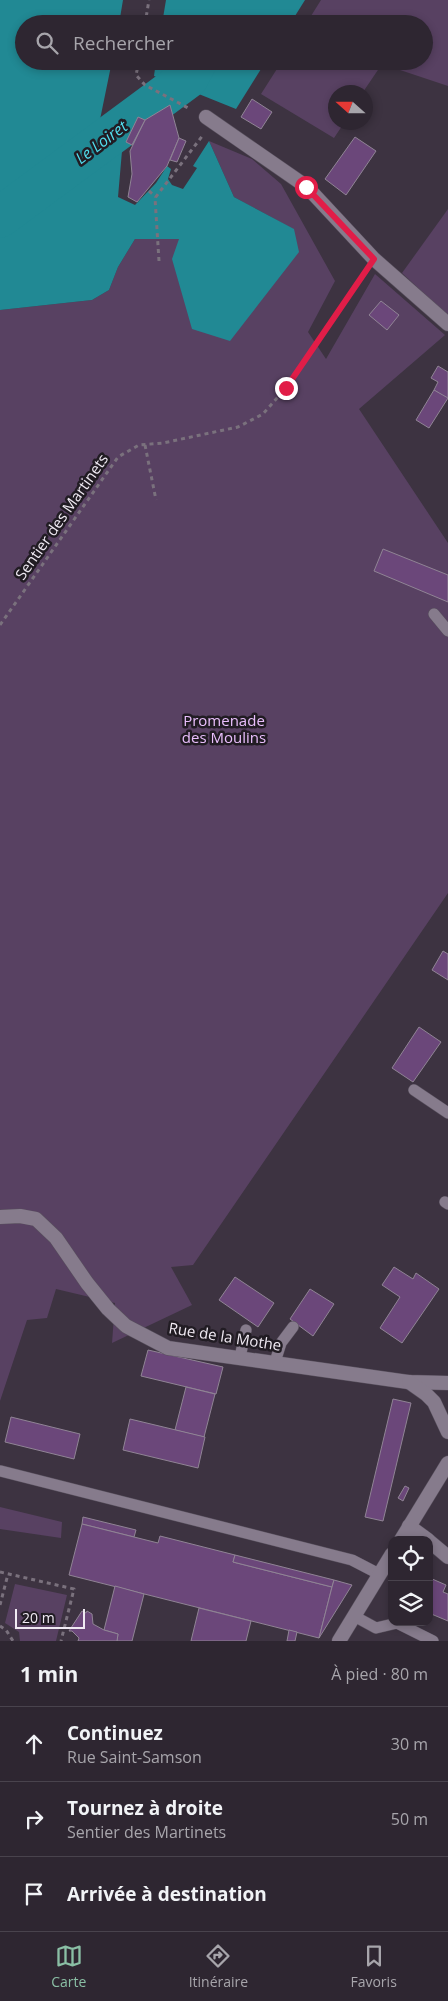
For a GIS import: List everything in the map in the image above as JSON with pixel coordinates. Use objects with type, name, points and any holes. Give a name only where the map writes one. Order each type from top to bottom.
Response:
[{"type":"street","points":[[209,119],[306,187],[374,259],[448,324]]},
{"type":"street","name":"Rue de la Mothe","points":[[0,1217],[20,1216],[36,1219],[56,1238],[87,1284],[108,1309],[126,1326],[168,1348],[408,1382],[448,1383]]},
{"type":"street","name":"Rue de la Mothe","points":[[408,1382],[434,1402],[448,1432]]},
{"type":"street","points":[[403,1536],[448,1463]]},
{"type":"street","points":[[409,1526],[423,1536]]},
{"type":"street","points":[[433,1544],[448,1557]]},
{"type":"street","points":[[339,1641],[388,1560]]},
{"type":"lane","points":[[434,614],[448,631]]},
{"type":"lane","points":[[414,1090],[448,1113]]},
{"type":"lane","points":[[274,1362],[281,1344],[293,1327]]},
{"type":"lane","points":[[240,1357],[246,1330]]},
{"type":"lane","points":[[1,1472],[352,1560],[379,1574]]},
{"type":"lane","points":[[354,1616],[376,1628],[397,1623],[433,1641]]},
{"type":"path","points":[[147,15],[150,0]]},
{"type":"path","points":[[137,70],[136,75],[145,85],[209,119],[172,178],[156,197],[159,261]]},
{"type":"path","points":[[149,190],[156,197]]},
{"type":"path","name":"Sentier des Martinets","points":[[0,625],[118,457],[139,445],[238,427],[263,414],[286,388],[374,259]]},
{"type":"path","points":[[145,444],[156,500]]},
{"type":"path","points":[[0,1572],[74,1589],[61,1641]]},
{"type":"path","points":[[0,1605],[8,1574]]},
{"type":"path","points":[[0,1626],[6,1630],[13,1641]]},
{"type":"green space","points":[[321,0],[448,0],[448,86],[400,70],[433,70],[433,15],[312,15]]},
{"type":"green space","points":[[276,70],[378,70],[368,85],[328,85],[328,130],[339,130],[334,138],[261,94]]},
{"type":"green space","name":"Promenade des Moulins","points":[[209,141],[252,159],[281,184],[335,281],[308,332],[326,359],[375,274],[445,335],[359,409],[448,543],[448,893],[193,1265],[171,1267],[192,1305],[112,1343],[115,1303],[56,1289],[47,1318],[27,1320],[0,1401],[0,310],[92,300],[109,290],[118,267],[135,239],[180,239],[293,229],[234,197]]},
{"type":"green space","points":[[448,209],[448,316],[402,273]]},
{"type":"green space","points":[[0,1507],[62,1522],[61,1538],[0,1529]]},
{"type":"green space","points":[[15,1584],[67,1595],[56,1641],[20,1641],[19,1632],[5,1623]]},
{"type":"water","points":[[0,0],[123,0],[120,15],[15,15],[15,70],[110,70],[95,144],[122,151],[118,197],[135,205],[156,183],[167,166],[171,169],[168,179],[172,185],[183,189],[197,168],[193,166],[209,141],[234,197],[294,229],[299,252],[230,341],[192,329],[172,259],[179,239],[135,239],[118,267],[109,290],[92,300],[0,310]]},
{"type":"water","points":[[166,0],[305,0],[296,15],[164,15]]},
{"type":"water","points":[[155,70],[260,70],[236,109],[154,76]]},
{"type":"building","points":[[252,99],[272,112],[261,129],[241,117]]},
{"type":"building","points":[[170,105],[179,138],[167,166],[137,202],[128,197],[132,174],[130,151],[145,120]]},
{"type":"building","points":[[138,117],[145,120],[132,145],[126,142]]},
{"type":"building","points":[[355,137],[376,151],[346,195],[325,179]]},
{"type":"building","points":[[179,138],[186,141],[177,162],[170,160]]},
{"type":"building","points":[[381,301],[399,315],[387,330],[369,315]]},
{"type":"building","points":[[438,366],[448,372],[448,399],[434,390],[438,382],[431,378]]},
{"type":"building","points":[[434,390],[448,398],[429,428],[416,420]]},
{"type":"building","points":[[383,549],[448,575],[448,602],[374,571]]},
{"type":"building","points":[[443,951],[448,954],[448,980],[432,970]]},
{"type":"building","points":[[419,1027],[441,1042],[413,1082],[392,1068]]},
{"type":"building","points":[[394,1267],[413,1279],[416,1273],[439,1289],[402,1343],[380,1328],[400,1297],[382,1285]]},
{"type":"building","points":[[235,1277],[274,1303],[258,1327],[219,1300]]},
{"type":"building","points":[[310,1289],[334,1304],[313,1336],[290,1319]]},
{"type":"building","points":[[148,1350],[223,1367],[216,1394],[141,1376]]},
{"type":"building","points":[[186,1387],[215,1394],[204,1437],[175,1430]]},
{"type":"building","points":[[393,1399],[411,1403],[383,1521],[365,1517]]},
{"type":"building","points":[[11,1417],[80,1434],[74,1459],[5,1442]]},
{"type":"building","points":[[130,1419],[205,1437],[198,1468],[123,1450]]},
{"type":"building","points":[[405,1486],[409,1488],[403,1501],[398,1498]]},
{"type":"building","points":[[83,1517],[136,1530],[134,1537],[82,1524]]},
{"type":"building","points":[[82,1524],[158,1543],[160,1536],[235,1555],[233,1562],[332,1587],[319,1638],[69,1575]]},
{"type":"building","points":[[235,1555],[334,1580],[332,1587],[233,1562]]},
{"type":"building","points":[[433,1579],[446,1585],[443,1592],[448,1594],[448,1621],[433,1615]]},
{"type":"building","points":[[334,1580],[352,1585],[319,1638],[332,1587]]},
{"type":"building","points":[[115,1586],[144,1594],[132,1641],[117,1641],[118,1634],[104,1630]]},
{"type":"building","points":[[199,1608],[251,1621],[246,1641],[191,1641]]},
{"type":"building","points":[[82,1611],[92,1614],[93,1624],[118,1634],[117,1641],[78,1641],[79,1638],[72,1631],[69,1631]]},
{"type":"building","points":[[289,1630],[297,1632],[295,1641],[287,1641]]},
{"type":"waterway","name":"Le Loiret","points":[[0,217],[188,78],[192,70]]},
{"type":"route","points":[[286,388],[374,259],[306,187]]}]
